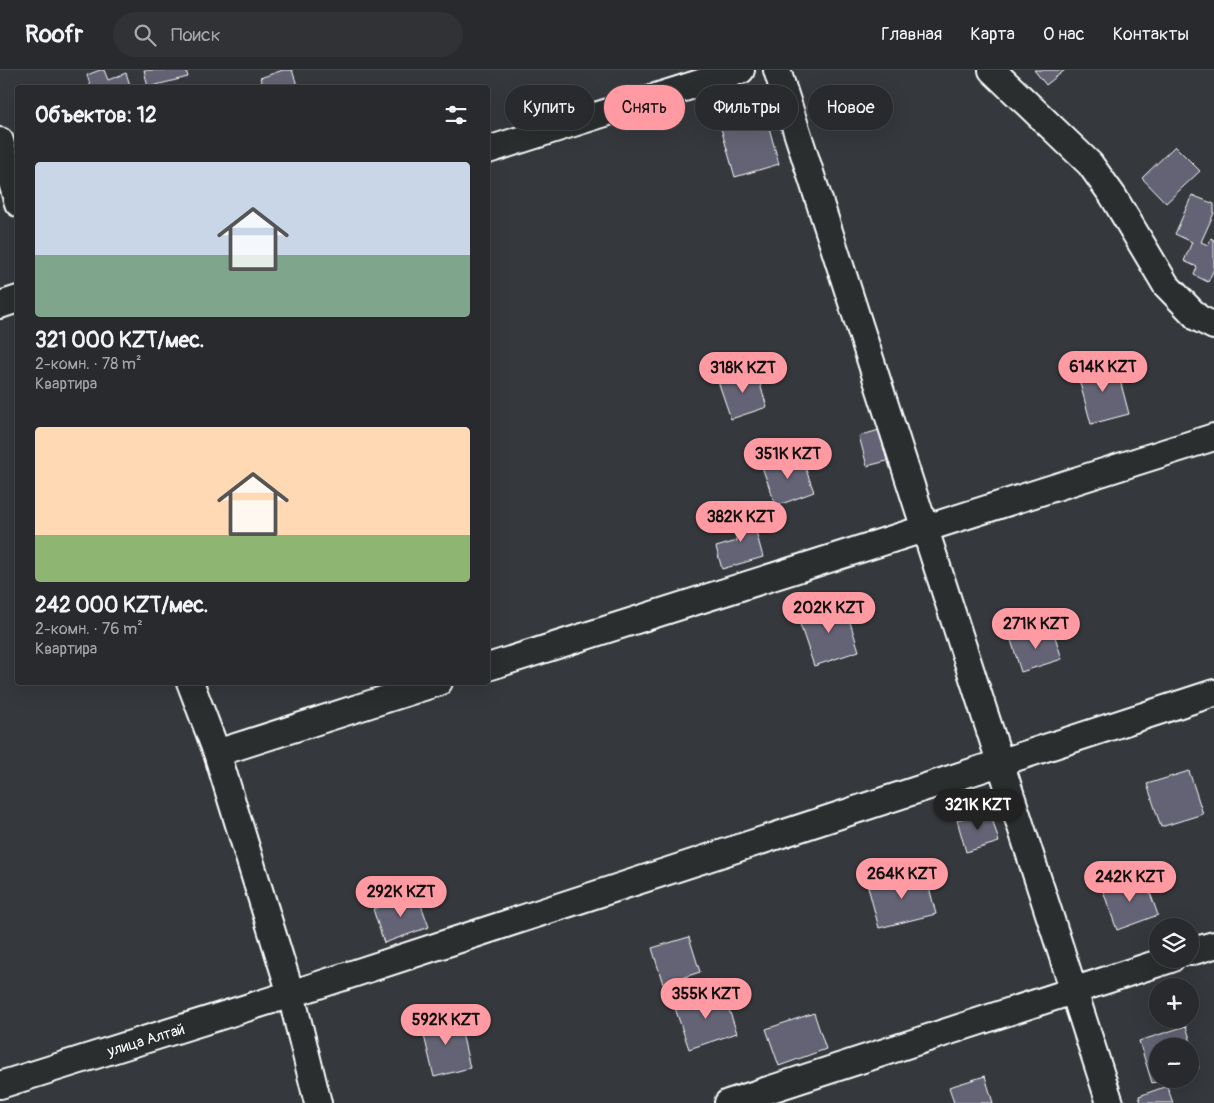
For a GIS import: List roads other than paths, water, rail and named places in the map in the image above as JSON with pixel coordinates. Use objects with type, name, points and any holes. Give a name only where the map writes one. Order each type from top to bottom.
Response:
[{"type":"street","points":[[490,149],[741,70]]},
{"type":"street","points":[[777,70],[1110,1103]]},
{"type":"street","points":[[992,70],[1090,164],[1113,196],[1166,285],[1198,318],[1214,326]]},
{"type":"street","points":[[0,142],[15,192]]},
{"type":"street","points":[[0,305],[15,300]]},
{"type":"street","points":[[490,666],[1214,437]]},
{"type":"street","points":[[191,685],[217,753],[292,994],[318,1103]]},
{"type":"street","points":[[217,753],[430,685]]},
{"type":"street","name":"улица Алтай","points":[[0,1086],[292,994],[1214,693]]},
{"type":"street","points":[[1199,949],[1214,945]]},
{"type":"street","points":[[728,1103],[1149,966]]}]
